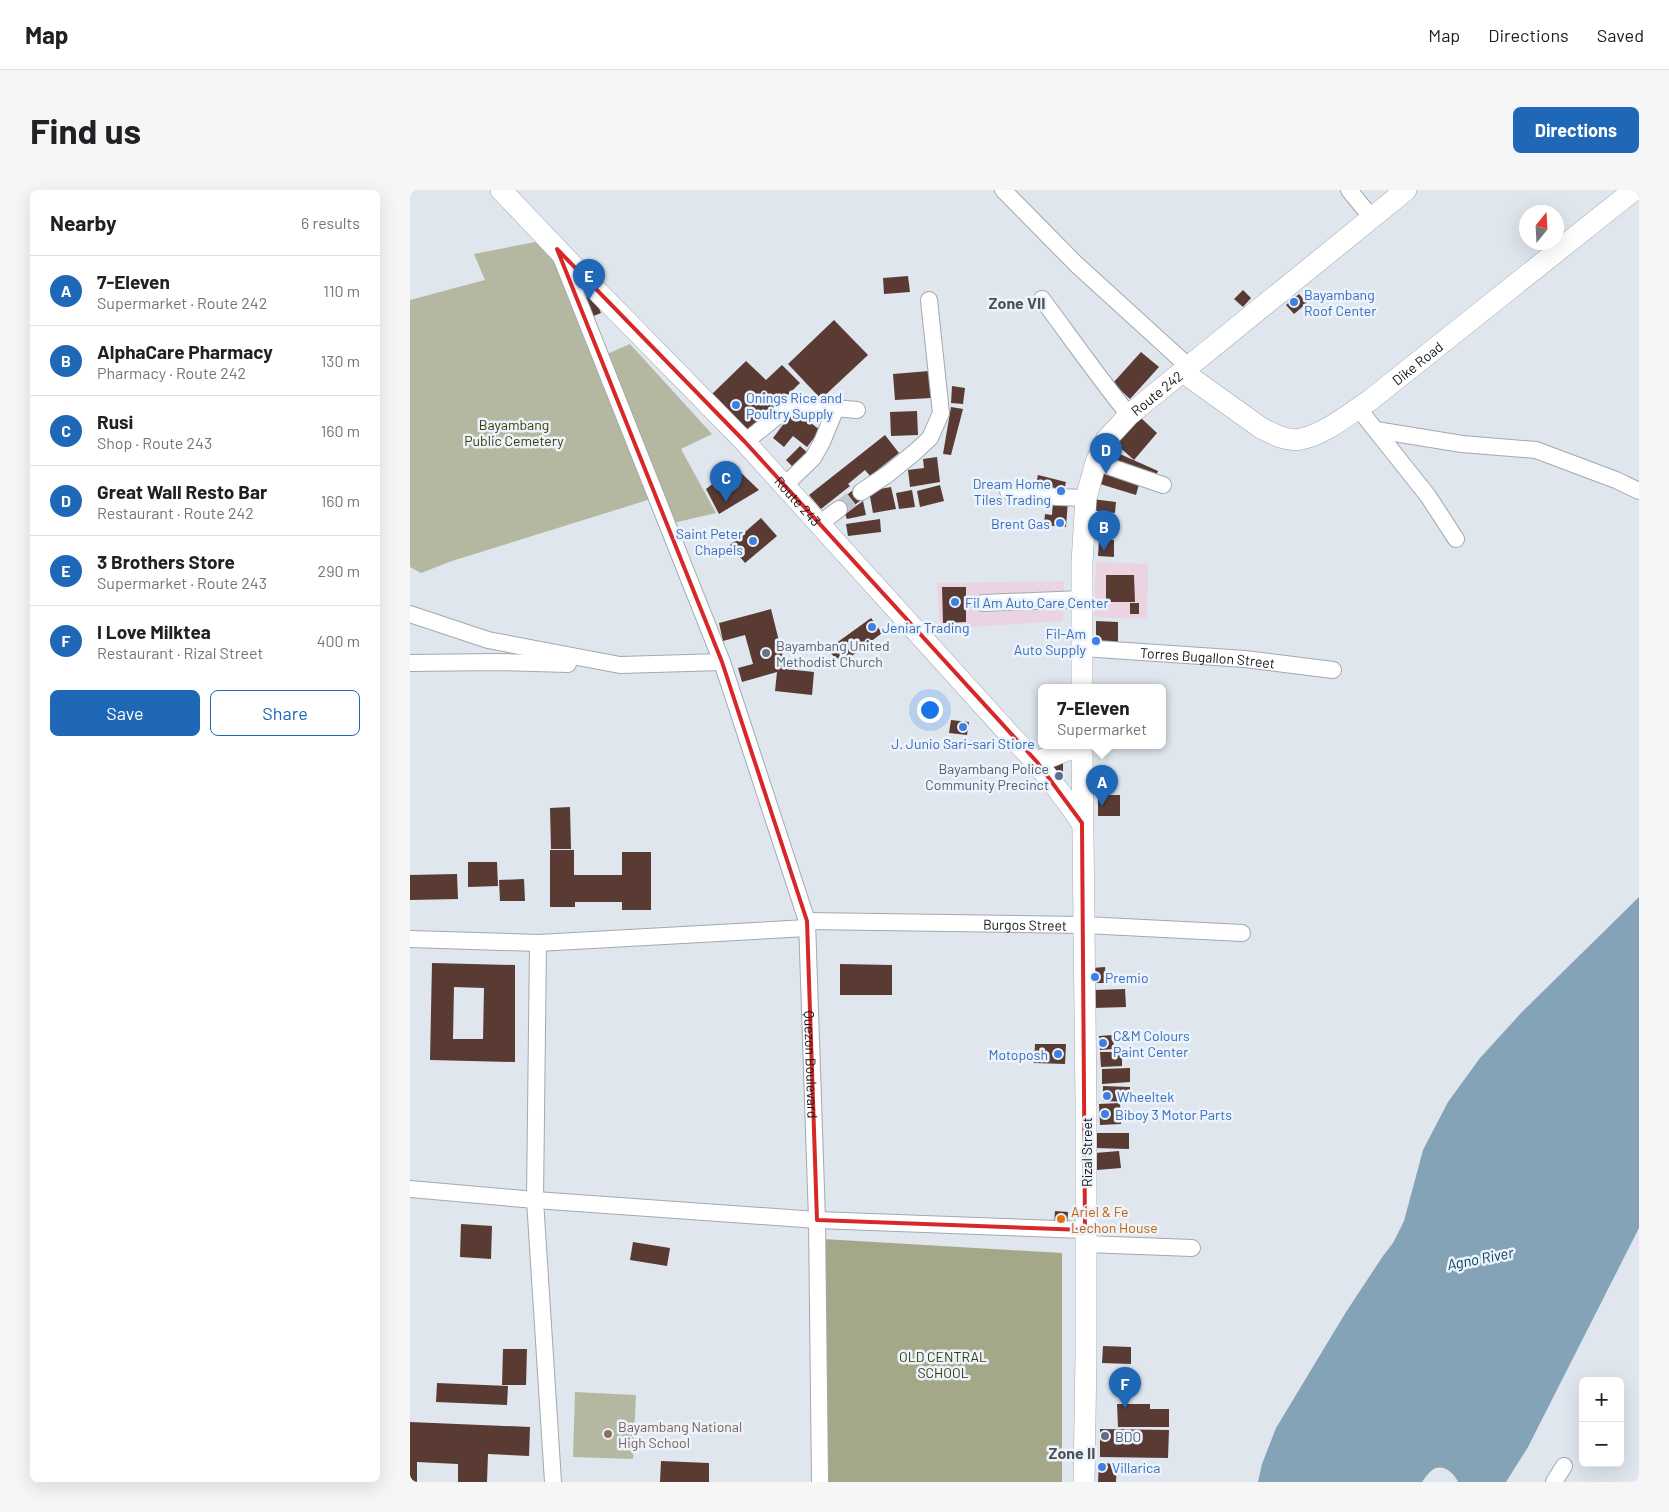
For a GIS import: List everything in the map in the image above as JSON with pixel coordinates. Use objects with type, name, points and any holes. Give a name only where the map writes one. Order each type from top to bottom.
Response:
[{"type":"main road","name":"Route 243","points":[[501,190],[745,442],[1012,737],[1037,762],[1062,793],[1082,823]]},
{"type":"main road","name":"Route 242","points":[[1082,684],[1082,563],[1086,498],[1096,462],[1106,440],[1129,416],[1406,190]]},
{"type":"main road","name":"Dike Road","points":[[1186,370],[1261,428],[1273,435],[1286,439],[1300,440],[1326,429],[1369,401],[1634,190]]},
{"type":"main road","points":[[1037,762],[1071,749]]},
{"type":"main road","points":[[1081,749],[1082,823]]},
{"type":"main road","name":"Rizal Street","points":[[1082,823],[1085,925],[1086,1237],[1084,1482]]},
{"type":"street","points":[[1003,190],[1076,264],[1186,370]]},
{"type":"street","points":[[1349,190],[1371,217]]},
{"type":"street","name":"Quezon Boulevard","points":[[557,249],[722,662],[807,924],[817,1220],[820,1482]]},
{"type":"street","points":[[1042,299],[1129,416]]},
{"type":"street","points":[[861,492],[888,474],[930,438],[941,413],[929,300]]},
{"type":"street","points":[[745,442],[790,406],[799,405],[856,410]]},
{"type":"street","points":[[784,486],[813,458],[836,408]]},
{"type":"street","points":[[1358,408],[1428,496],[1456,539]]},
{"type":"street","points":[[1376,430],[1462,444],[1536,450],[1616,480],[1639,491]]},
{"type":"street","points":[[1096,462],[1163,485]]},
{"type":"street","points":[[1008,491],[1086,498]]},
{"type":"street","points":[[819,524],[839,509]]},
{"type":"street","points":[[983,603],[1082,599]]},
{"type":"street","points":[[410,614],[488,640],[620,665]]},
{"type":"street","name":"Torres Bugallon Street","points":[[1083,648],[1245,659],[1333,670]]},
{"type":"street","points":[[410,663],[497,662],[620,665],[722,662]]},
{"type":"street","name":"Burgos Street","points":[[410,939],[538,943],[807,924],[1085,925],[1242,933]]},
{"type":"street","points":[[538,943],[535,1200],[553,1482]]},
{"type":"street","points":[[410,1189],[535,1200],[1086,1237],[1192,1248]]},
{"type":"street","points":[[1554,1482],[1564,1466]]},
{"type":"highlighted area","points":[[557,249],[745,442],[1037,762],[1082,823],[1085,1230],[817,1220],[807,921],[722,662]]},
{"type":"shaded area","points":[[1096,562],[1148,564],[1147,619],[1094,617]]},
{"type":"shaded area","points":[[1064,581],[1063,621],[940,629],[937,583]]},
{"type":"green space","name":"Bayambang Public Cemetery","points":[[540,241],[559,260],[651,499],[452,561],[421,573],[410,567],[410,300],[485,280],[474,254]]},
{"type":"green space","points":[[630,344],[712,434],[681,449],[716,513],[673,523],[605,355]]},
{"type":"green space","name":"OLD CENTRAL SCHOOL","points":[[823,1239],[1062,1253],[1062,1482],[826,1482]]},
{"type":"green space","points":[[575,1392],[636,1395],[633,1459],[573,1457]]},
{"type":"water","name":"Agno River","points":[[1639,897],[1639,1228],[1528,1447],[1506,1482],[1458,1482],[1449,1471],[1439,1467],[1432,1470],[1422,1482],[1258,1482],[1262,1464],[1276,1428],[1346,1312],[1393,1243],[1404,1221],[1423,1150],[1448,1102],[1480,1058],[1522,1012]]},
{"type":"building","points":[[908,276],[910,292],[884,294],[883,278]]},
{"type":"building","points":[[1243,290],[1251,298],[1243,307],[1234,299]]},
{"type":"building","points":[[593,294],[601,313],[591,317],[583,298]]},
{"type":"building","points":[[1299,294],[1307,303],[1294,314],[1286,305]]},
{"type":"building","points":[[834,320],[868,355],[821,399],[788,364]]},
{"type":"building","points":[[1141,352],[1159,367],[1130,399],[1113,383]]},
{"type":"building","points":[[746,361],[766,380],[782,365],[800,383],[750,432],[712,394]]},
{"type":"building","points":[[929,371],[931,398],[895,400],[893,374]]},
{"type":"building","points":[[952,386],[965,388],[963,404],[951,403]]},
{"type":"building","points":[[951,407],[963,409],[951,455],[943,454]]},
{"type":"building","points":[[794,410],[820,430],[807,447],[793,436],[784,447],[773,438]]},
{"type":"building","points":[[917,411],[918,435],[891,436],[890,412]]},
{"type":"building","points":[[1140,417],[1157,433],[1134,460],[1116,444]]},
{"type":"building","points":[[885,435],[899,453],[870,476],[865,470],[848,484],[850,486],[821,509],[809,495]]},
{"type":"building","points":[[800,446],[809,454],[795,469],[786,460]]},
{"type":"building","points":[[1111,450],[1158,471],[1154,480],[1107,459]]},
{"type":"building","points":[[937,457],[940,482],[910,487],[908,470],[924,468],[923,459]]},
{"type":"building","points":[[735,467],[759,490],[719,514],[706,489]]},
{"type":"building","points":[[1104,470],[1140,481],[1136,495],[1100,484]]},
{"type":"building","points":[[1038,475],[1066,482],[1063,495],[1035,488]]},
{"type":"building","points":[[940,485],[944,501],[920,507],[917,491]]},
{"type":"building","points":[[857,487],[865,497],[843,514],[835,504]]},
{"type":"building","points":[[891,487],[896,509],[873,513],[869,491]]},
{"type":"building","points":[[912,490],[915,507],[899,509],[896,493]]},
{"type":"building","points":[[1053,499],[1068,500],[1066,527],[1044,525],[1045,514],[1052,515]]},
{"type":"building","points":[[1092,499],[1116,502],[1115,513],[1090,510]]},
{"type":"building","points":[[863,501],[866,515],[847,519],[845,514]]},
{"type":"building","name":"Saint Peter Chapels","points":[[761,518],[777,536],[745,563],[730,545]]},
{"type":"building","points":[[880,519],[881,532],[848,536],[846,524]]},
{"type":"building","points":[[1099,540],[1114,540],[1114,557],[1098,556]]},
{"type":"building","points":[[1106,575],[1134,575],[1135,602],[1106,602]]},
{"type":"building","points":[[942,587],[966,587],[966,622],[943,623]]},
{"type":"building","points":[[1130,603],[1139,603],[1139,614],[1130,614]]},
{"type":"building","name":"Bayambang United Methodist Church","points":[[771,609],[786,669],[814,672],[812,695],[775,691],[777,672],[742,682],[738,668],[753,664],[745,635],[723,641],[719,623]]},
{"type":"building","points":[[871,618],[882,633],[840,665],[828,649]]},
{"type":"building","points":[[1096,621],[1118,622],[1118,643],[1096,643]]},
{"type":"building","points":[[951,720],[969,722],[967,735],[949,733]]},
{"type":"building","name":"Bayambang Police Community Precinct","points":[[1063,762],[1063,783],[1047,769]]},
{"type":"building","points":[[1098,795],[1120,795],[1120,816],[1098,816]]},
{"type":"building","points":[[570,807],[571,849],[551,849],[550,808]]},
{"type":"building","points":[[550,850],[574,850],[574,875],[622,875],[622,852],[651,852],[651,910],[622,910],[622,902],[575,902],[575,907],[550,907]]},
{"type":"building","points":[[468,862],[497,862],[498,886],[468,887]]},
{"type":"building","points":[[457,874],[458,899],[410,900],[410,875]]},
{"type":"building","points":[[524,879],[525,901],[500,901],[499,880]]},
{"type":"building","points":[[432,963],[515,965],[515,1062],[430,1060]],"holes":[[[454,987],[484,988],[483,1039],[453,1039]]]},
{"type":"building","points":[[840,964],[892,965],[892,995],[840,995]]},
{"type":"building","points":[[1105,967],[1106,983],[1093,983],[1092,968]]},
{"type":"building","points":[[1125,989],[1126,1007],[1094,1008],[1093,990]]},
{"type":"building","points":[[1113,1035],[1114,1049],[1100,1050],[1099,1036]]},
{"type":"building","points":[[1035,1044],[1066,1044],[1065,1064],[1034,1063]]},
{"type":"building","points":[[1100,1052],[1122,1052],[1122,1066],[1101,1067]]},
{"type":"building","points":[[1130,1068],[1130,1082],[1102,1084],[1102,1069]]},
{"type":"building","points":[[1103,1086],[1130,1087],[1130,1102],[1103,1101]]},
{"type":"building","points":[[1120,1103],[1121,1124],[1100,1125],[1099,1104]]},
{"type":"building","points":[[1094,1133],[1129,1133],[1129,1149],[1094,1148]]},
{"type":"building","points":[[1119,1151],[1121,1168],[1097,1170],[1095,1153]]},
{"type":"building","points":[[1055,1211],[1068,1212],[1067,1227],[1054,1226]]},
{"type":"building","points":[[461,1224],[492,1226],[491,1259],[460,1257]]},
{"type":"building","points":[[633,1242],[670,1248],[667,1266],[630,1260]]},
{"type":"building","points":[[1103,1346],[1131,1347],[1131,1364],[1102,1363]]},
{"type":"building","points":[[503,1349],[527,1349],[526,1385],[502,1385]]},
{"type":"building","points":[[437,1383],[508,1386],[507,1405],[436,1402]]},
{"type":"building","points":[[1117,1404],[1150,1404],[1150,1409],[1169,1409],[1169,1427],[1118,1427]]},
{"type":"building","points":[[410,1422],[530,1427],[529,1456],[488,1454],[487,1482],[458,1482],[458,1464],[417,1462],[417,1482],[410,1482]]},
{"type":"building","points":[[1100,1429],[1169,1430],[1168,1458],[1100,1457]]},
{"type":"building","points":[[661,1461],[709,1463],[709,1482],[660,1482]]},
{"type":"building","points":[[1099,1463],[1117,1464],[1116,1482],[1098,1482]]},
{"type":"tunnel","points":[[839,509],[861,492]]},
{"type":"place","name":"3 Brothers Store","points":[[589,300]]},
{"type":"place","name":"Bayambang Roof Center","points":[[1294,302]]},
{"type":"place","name":"Onings Rice and Poultry Supply","points":[[736,405]]},
{"type":"place","name":"Great Wall Resto Bar","points":[[1106,474]]},
{"type":"place","name":"Dream Home Tiles Trading","points":[[1061,491]]},
{"type":"place","name":"Rusi","points":[[726,502]]},
{"type":"place","name":"Brent Gas","points":[[1060,523]]},
{"type":"place","name":"Saint Peter Chapels","points":[[753,541]]},
{"type":"place","name":"AlphaCare Pharmacy","points":[[1104,551]]},
{"type":"place","name":"Fil Am Auto Care Center","points":[[955,602]]},
{"type":"place","name":"Jeniar Trading","points":[[872,627]]},
{"type":"place","name":"Fil-Am Auto Supply","points":[[1096,641]]},
{"type":"place","name":"Bayambang United Methodist Church","points":[[766,653]]},
{"type":"place","name":"J. Junio Sari-sari Stiore","points":[[963,727]]},
{"type":"place","name":"Bayambang Police Community Precinct","points":[[1059,776]]},
{"type":"place","name":"7-Eleven","points":[[1102,806]]},
{"type":"place","name":"Premio","points":[[1095,977]]},
{"type":"place","name":"C&M Colours Paint Center","points":[[1103,1043]]},
{"type":"place","name":"Motoposh","points":[[1058,1054]]},
{"type":"place","name":"Wheeltek","points":[[1107,1096]]},
{"type":"place","name":"Biboy 3 Motor Parts","points":[[1105,1114]]},
{"type":"place","name":"Ariel & Fe Lechon House","points":[[1061,1219]]},
{"type":"place","name":"I Love Milktea","points":[[1125,1408]]},
{"type":"place","name":"Bayambang National High School","points":[[608,1434]]},
{"type":"place","name":"BDO","points":[[1105,1436]]},
{"type":"place","name":"Villarica","points":[[1102,1467]]},
{"type":"district","name":"Zone VII","points":[[1017,302]]},
{"type":"district","name":"Zone II","points":[[1072,1452]]}]
